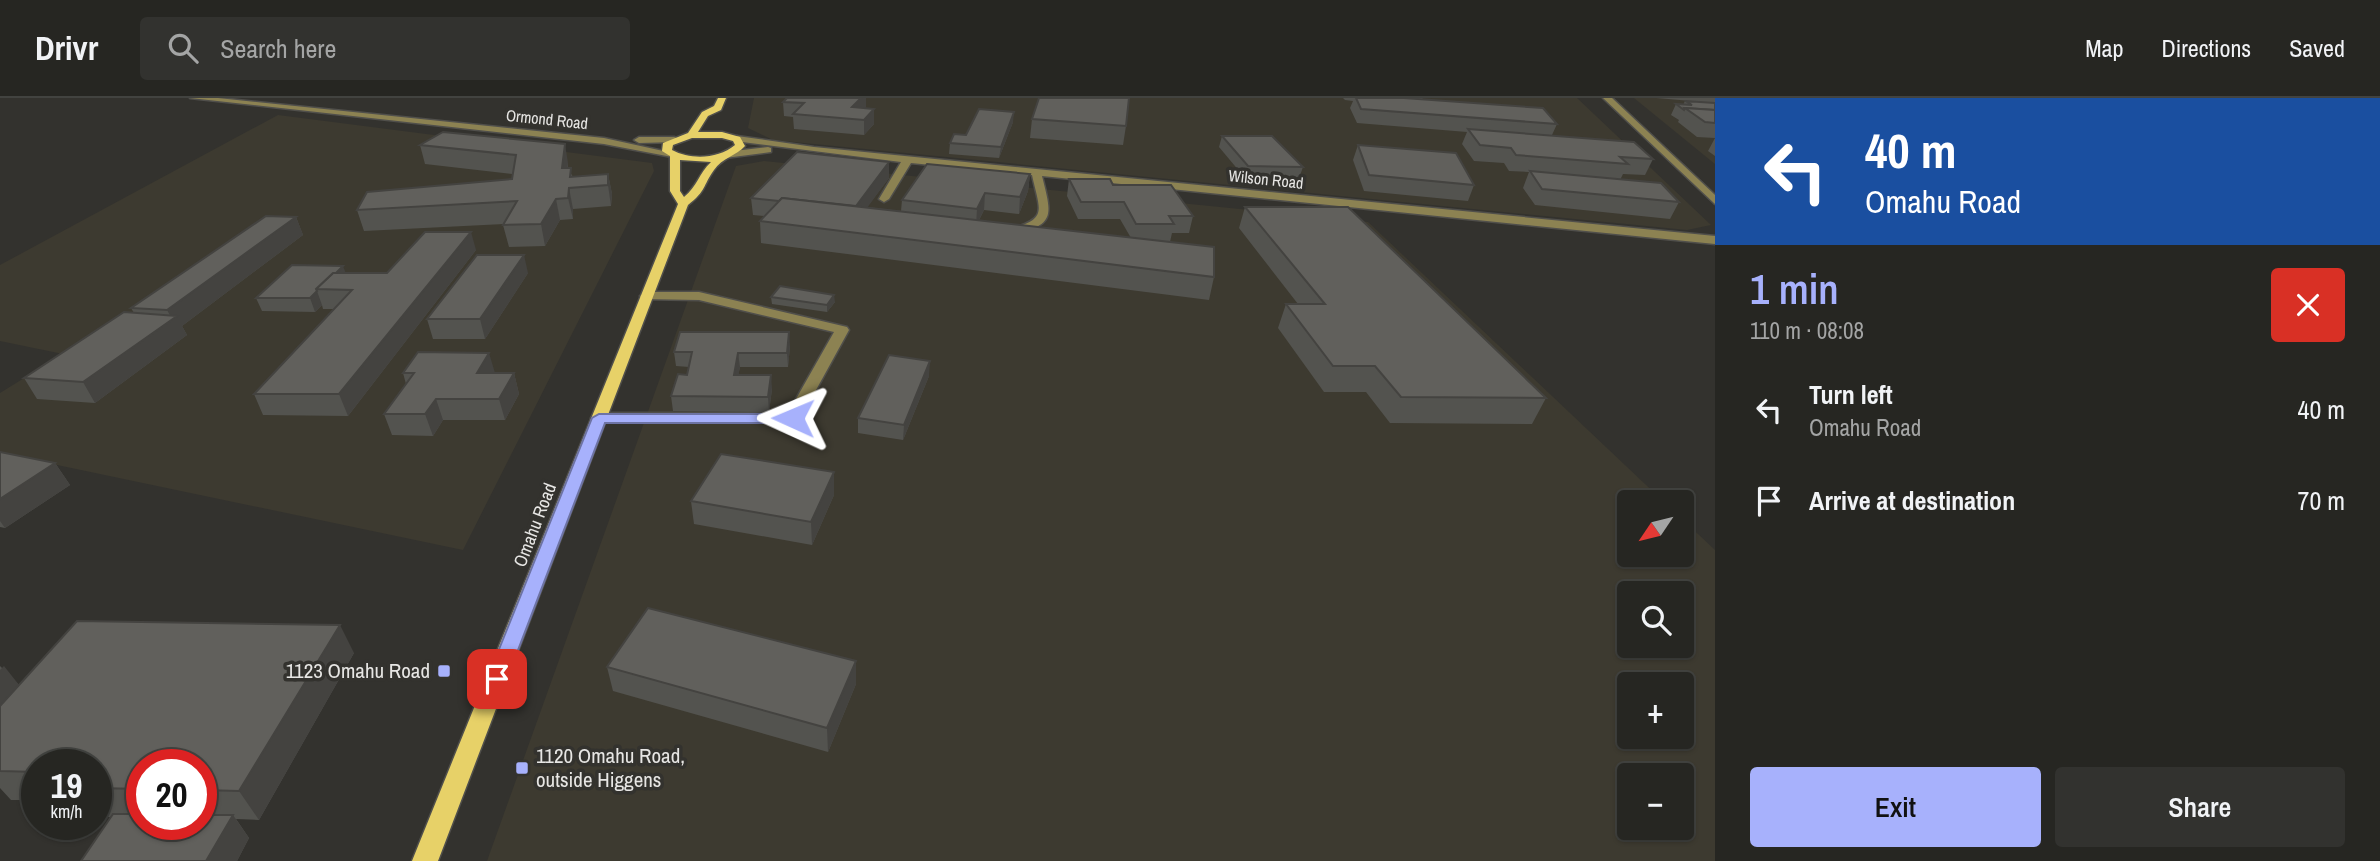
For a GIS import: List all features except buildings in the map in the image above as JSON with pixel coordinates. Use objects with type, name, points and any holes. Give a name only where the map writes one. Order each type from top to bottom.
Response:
[{"type":"main road","points":[[691,135],[705,114],[722,110],[736,139]]},
{"type":"main road","points":[[683,204],[676,191],[673,155],[666,147],[674,140],[691,135],[722,135],[736,139]]},
{"type":"main road","name":"Omahu Road","points":[[425,861],[683,204],[699,191],[709,169],[723,156],[738,149],[740,142],[736,139]]},
{"type":"main road","points":[[673,155],[697,159],[723,156]]},
{"type":"street","name":"Ormond Road","points":[[194,98],[604,141],[673,155]]},
{"type":"street","points":[[1607,98],[1715,201]]},
{"type":"street","name":"Wilson Road","points":[[736,139],[814,150],[1715,240]]},
{"type":"street","name":"Ormond Road","points":[[604,141],[674,140]]},
{"type":"street","name":"Wilson Road","points":[[723,156],[762,150],[814,150]]},
{"type":"street","points":[[884,199],[908,159]]},
{"type":"street","points":[[998,233],[1033,227],[1044,218],[1045,210],[1036,172]]},
{"type":"street","points":[[599,418],[793,418],[842,330],[699,296],[647,296]]},
{"type":"shaded area","points":[[754,98],[1577,98],[1711,225],[1687,230],[773,140],[748,128]]},
{"type":"shaded area","points":[[1634,98],[1715,98],[1715,164]]},
{"type":"shaded area","points":[[278,115],[652,163],[654,171],[463,550],[0,453],[0,393],[63,354],[0,341],[0,265]]},
{"type":"shaded area","points":[[764,161],[1368,222],[1651,490],[1617,490],[1617,567],[1694,567],[1694,530],[1715,550],[1715,861],[487,861],[736,166]]},
{"type":"place","name":"1123 Omahu Road","points":[[444,671]]},
{"type":"place","name":"1120 Omahu Road, outside Higgens","points":[[522,768]]},
{"type":"route","points":[[497,679],[599,418],[793,418]]}]
